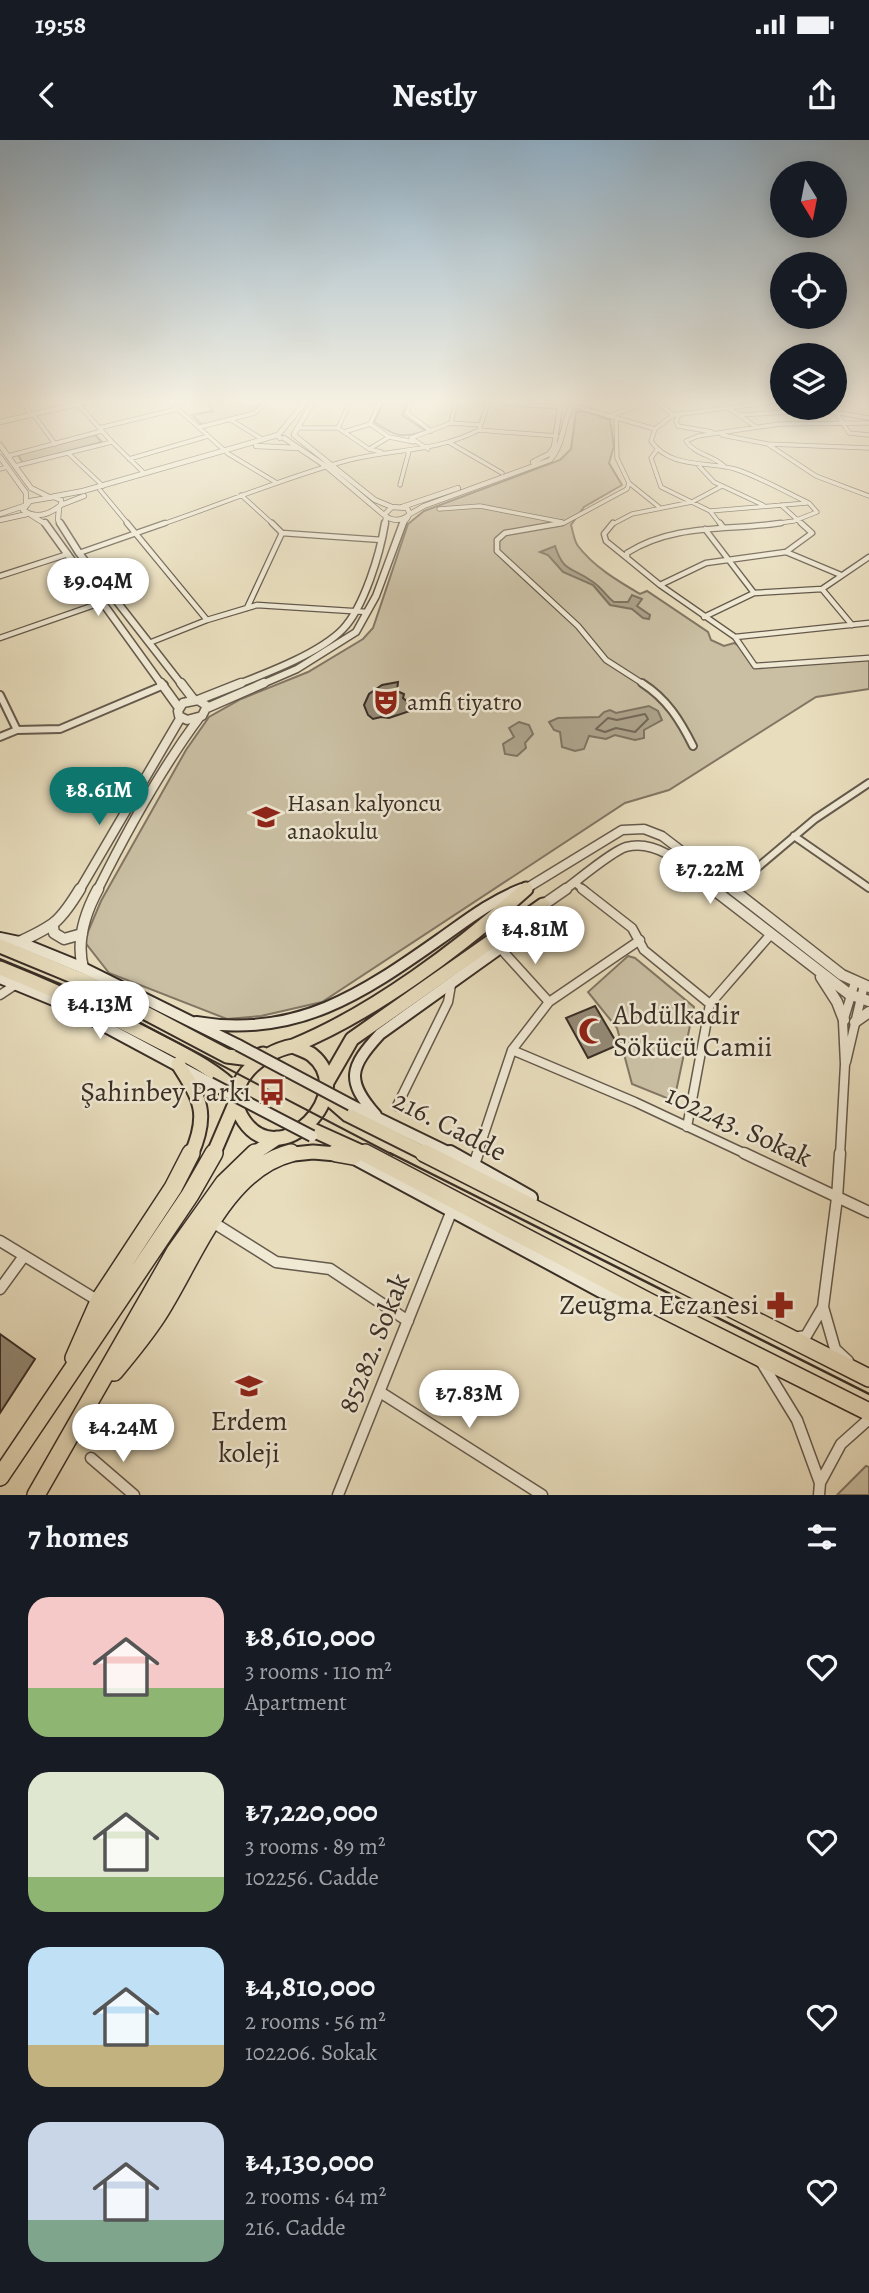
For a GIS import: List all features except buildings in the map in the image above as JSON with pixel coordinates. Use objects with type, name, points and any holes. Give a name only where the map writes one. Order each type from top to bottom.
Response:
[{"type":"main road","points":[[196,1023],[251,1027],[288,1022],[322,1011],[352,996],[498,898],[527,888]]},
{"type":"main road","points":[[0,946],[87,982],[228,1056],[250,1059],[330,1031],[381,999],[487,924],[527,888]]},
{"type":"main road","points":[[382,1121],[354,1089],[354,1068],[362,1052],[380,1034],[452,985],[536,920],[543,905]]},
{"type":"main road","points":[[309,1131],[352,1039],[543,905]]},
{"type":"main road","name":"216. Cadde","points":[[0,938],[19,942],[83,968],[196,1023],[382,1121],[474,1165],[652,1271],[865,1376]]},
{"type":"main road","points":[[0,968],[41,984],[129,1026],[214,1072],[238,1096],[244,1122],[253,1131],[277,1138]]},
{"type":"main road","points":[[0,978],[61,1003],[210,1083],[309,1131],[603,1291],[649,1302]]},
{"type":"main road","points":[[293,1046],[314,1056],[321,1065],[326,1090],[348,1115],[652,1271]]},
{"type":"main road","points":[[0,1477],[190,1195],[217,1149],[245,1072],[263,1054]]},
{"type":"main road","points":[[67,1374],[99,1301],[180,1174],[196,1140],[202,1121],[200,1101],[178,1064]]},
{"type":"main road","points":[[36,1495],[142,1310],[223,1183],[263,1145],[297,1132],[309,1131],[365,1153],[649,1302],[869,1412]]},
{"type":"main road","points":[[95,1396],[156,1318],[212,1222],[256,1170],[273,1159],[296,1151],[353,1156]]},
{"type":"street","points":[[4,463],[26,493],[23,510],[46,524],[164,685],[180,713],[199,718]]},
{"type":"street","points":[[13,463],[31,488],[61,500],[58,520],[79,553],[187,691],[196,700],[204,702],[207,708]]},
{"type":"street","points":[[15,466],[27,463]]},
{"type":"street","points":[[78,463],[102,488],[134,533],[207,620]]},
{"type":"street","points":[[134,463],[144,473]]},
{"type":"street","points":[[0,520],[43,515],[102,488],[180,463]]},
{"type":"street","points":[[0,514],[50,497],[102,488],[184,463]]},
{"type":"street","points":[[244,463],[277,484]]},
{"type":"street","points":[[322,463],[385,516],[394,520],[409,516],[424,506],[541,463]]},
{"type":"street","points":[[79,553],[241,495],[343,463]]},
{"type":"street","points":[[400,485],[406,463]]},
{"type":"street","points":[[485,463],[502,473]]},
{"type":"street","points":[[334,465],[381,503],[402,507],[526,463]]},
{"type":"street","points":[[620,463],[629,483],[659,508]]},
{"type":"street","points":[[652,463],[661,487],[709,511],[723,527]]},
{"type":"street","points":[[627,558],[627,553],[648,542],[677,532],[800,522],[817,512],[809,503],[725,467],[692,463]]},
{"type":"street","points":[[722,463],[725,467]]},
{"type":"street","points":[[797,463],[816,476],[869,496]]},
{"type":"street","points":[[699,466],[708,478],[765,506]]},
{"type":"street","points":[[629,483],[627,489],[564,523],[505,533],[495,542],[497,551],[578,626],[606,660],[656,692],[679,717],[693,746]]},
{"type":"street","points":[[722,486],[692,502],[629,516],[608,527],[604,534],[606,541],[660,585],[736,637],[755,666],[869,658]]},
{"type":"street","points":[[241,495],[282,533],[382,540]]},
{"type":"street","points":[[381,503],[415,503]]},
{"type":"street","points":[[709,511],[809,503]]},
{"type":"street","points":[[660,585],[706,563],[786,552],[812,533],[781,505]]},
{"type":"street","points":[[439,509],[480,506],[564,523]]},
{"type":"street","points":[[19,942],[53,927],[66,911],[180,713],[196,700],[287,665],[341,631],[356,612],[382,540],[385,516],[392,507]]},
{"type":"street","points":[[402,507],[407,508],[409,516]]},
{"type":"street","points":[[83,968],[79,953],[87,910],[121,842],[175,750],[207,708],[297,669],[356,632],[376,596],[400,528],[409,516]]},
{"type":"street","points":[[705,528],[754,593]]},
{"type":"street","points":[[247,608],[282,533]]},
{"type":"street","points":[[786,552],[841,575]]},
{"type":"street","points":[[0,576],[68,554]]},
{"type":"street","points":[[704,617],[754,593],[821,589],[869,557]]},
{"type":"street","points":[[821,589],[852,625]]},
{"type":"street","points":[[0,638],[103,602]]},
{"type":"street","points":[[149,643],[207,620],[269,604],[367,612]]},
{"type":"street","points":[[736,637],[869,624]]},
{"type":"street","points":[[0,737],[16,730],[60,729],[164,685]]},
{"type":"street","points":[[187,691],[217,694]]},
{"type":"street","points":[[0,695],[16,730]]},
{"type":"street","points":[[732,889],[794,836],[847,795],[869,783]]},
{"type":"street","points":[[527,888],[622,830],[644,829],[662,836],[842,975],[863,985]]},
{"type":"street","points":[[794,836],[869,888]]},
{"type":"street","points":[[543,905],[624,847],[649,845],[669,855],[849,994],[864,1000]]},
{"type":"street","points":[[576,883],[632,929],[644,950],[709,1004]]},
{"type":"street","points":[[53,927],[54,933],[61,939],[69,940],[82,934]]},
{"type":"street","points":[[687,1127],[709,1004],[771,934]]},
{"type":"street","points":[[474,1165],[512,1050],[549,1002],[640,940]]},
{"type":"street","points":[[500,949],[549,1002]]},
{"type":"street","points":[[812,966],[827,986],[844,1020]]},
{"type":"street","points":[[0,995],[17,984]]},
{"type":"street","points":[[397,1106],[448,1002],[452,985]]},
{"type":"street","points":[[790,1339],[806,1336],[823,1307],[837,1198],[845,1064],[841,1044],[849,994],[863,985]]},
{"type":"street","points":[[845,1064],[853,1046],[855,1022],[864,1000],[863,985]]},
{"type":"street","points":[[855,1022],[869,1012]]},
{"type":"street","name":"102243. Sokak","points":[[512,1050],[687,1127],[869,1212]]},
{"type":"street","name":"85282. Sokak","points":[[338,1495],[453,1209]]},
{"type":"street","points":[[212,1222],[276,1262],[330,1269],[408,1321]]},
{"type":"street","points":[[0,1241],[99,1301]]},
{"type":"street","points":[[0,1289],[24,1256]]},
{"type":"street","points":[[823,1307],[835,1349],[865,1376]]},
{"type":"street","points":[[757,1356],[780,1390],[810,1444],[820,1489]]},
{"type":"street","points":[[380,1392],[542,1495]]},
{"type":"street","points":[[820,1489],[841,1444],[869,1419]]},
{"type":"street","points":[[91,1458],[134,1495]]},
{"type":"shaded area","points":[[551,463],[609,463],[622,485],[584,507],[571,525],[577,544],[591,561],[640,594],[647,591],[708,632],[711,640],[724,646],[734,643],[741,647],[755,668],[869,659],[869,689],[816,697],[669,790],[625,803],[322,1002],[261,1016],[227,1019],[109,973],[84,941],[101,901],[186,750],[209,717],[241,699],[308,672],[363,639],[373,628],[408,524],[424,511]]},
{"type":"shaded area","points":[[628,956],[635,958],[694,1007],[674,1101],[632,1084],[617,1028],[588,992]]},
{"type":"shaded area","points":[[866,1466],[869,1467],[869,1495],[837,1495]]},
{"type":"water","points":[[555,546],[565,565],[596,584],[614,602],[628,602],[632,595],[642,599],[637,606],[650,615],[649,619],[643,618],[632,609],[610,605],[593,585],[563,572],[548,555],[540,552]]},
{"type":"water","points":[[649,706],[658,711],[662,720],[644,730],[644,738],[635,740],[615,735],[606,739],[589,736],[584,749],[575,751],[562,747],[560,732],[554,730],[549,722],[558,718],[599,717],[610,710],[616,713]]},
{"type":"water","points":[[519,722],[529,725],[533,734],[525,743],[526,748],[517,756],[505,754],[503,744],[514,737],[509,728]]},
{"type":"tram line","points":[[0,959],[87,995],[393,1155]]},
{"type":"tram line","points":[[390,1153],[869,1394]]},
{"type":"place","name":"amfi tiyatro","points":[[386,702]]},
{"type":"place","name":"Hasan kalyoncu anaokulu","points":[[266,817]]},
{"type":"place","name":"Abdülkadir Sökücü Camii","points":[[592,1031]]},
{"type":"place","name":"Şahinbey Parkı","points":[[272,1092]]},
{"type":"place","name":"Zeugma Eczanesi","points":[[780,1305]]},
{"type":"place","name":"Erdem koleji","points":[[249,1386]]}]
